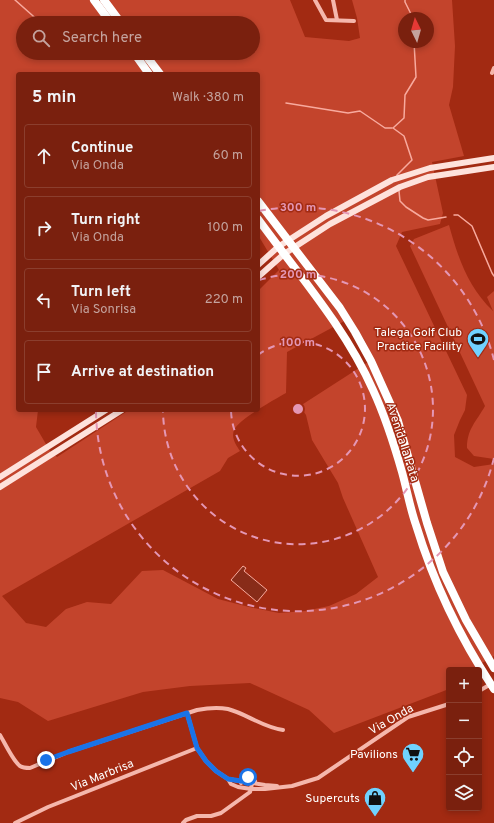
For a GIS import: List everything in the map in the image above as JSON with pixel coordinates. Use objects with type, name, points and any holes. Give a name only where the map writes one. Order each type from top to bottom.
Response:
[{"type":"highway","points":[[94,0],[106,16]]},
{"type":"highway","points":[[104,0],[116,16]]},
{"type":"highway","points":[[139,60],[148,72]]},
{"type":"highway","points":[[149,60],[158,72]]},
{"type":"highway","name":"Avenida la Pata","points":[[260,204],[326,289],[351,326],[381,382],[398,421],[427,523],[443,572],[466,620],[494,668]]},
{"type":"highway","name":"Avenida la Pata","points":[[260,222],[339,328],[372,389],[390,432],[416,524],[433,576],[454,622],[493,686]]},
{"type":"main road","points":[[260,263],[278,247],[351,201],[401,177],[430,168],[494,158]]},
{"type":"main road","points":[[260,274],[294,247],[330,224],[385,194],[413,182],[434,176],[494,167]]},
{"type":"main road","points":[[0,477],[103,412]]},
{"type":"main road","points":[[0,487],[119,412]]},
{"type":"street","points":[[315,0],[326,20],[354,21]]},
{"type":"street","points":[[333,0],[337,20]]},
{"type":"street","points":[[492,73],[494,68]]},
{"type":"street","points":[[482,690],[493,686]]},
{"type":"street","name":"Via Onda","points":[[187,713],[197,748],[206,761],[216,771],[228,779],[231,784],[251,789],[292,786],[318,778],[408,717],[446,705]]},
{"type":"street","points":[[0,735],[20,766],[30,768],[68,752],[187,713],[210,708],[227,709],[271,728],[282,730]]},
{"type":"street","name":"Via Marbrisa","points":[[15,823],[48,807],[197,748]]},
{"type":"street","name":"Via Onda","points":[[228,779],[253,782],[261,785],[276,785],[281,787]]},
{"type":"street","points":[[240,787],[241,781]]},
{"type":"street","points":[[183,823],[186,820],[197,816],[211,816],[221,813],[250,792],[253,782]]},
{"type":"shaded area","points":[[0,0],[290,0],[305,37],[349,41],[360,38],[352,0],[452,0],[455,46],[453,87],[449,105],[464,156],[432,162],[443,213],[440,224],[402,232],[396,246],[467,395],[465,410],[454,435],[455,457],[474,467],[494,464],[494,656],[475,667],[446,667],[446,690],[334,733],[309,710],[250,683],[190,686],[143,692],[48,721],[18,702],[0,698]]},
{"type":"shaded area","name":"Talega Golf Club Practice Facility","points":[[449,225],[460,260],[470,282],[484,302],[493,311],[487,297],[494,291],[494,459],[474,456],[467,448],[467,441],[470,431],[485,406],[410,246],[414,239]]},
{"type":"shaded area","points":[[243,566],[246,568],[244,571],[267,590],[257,602],[231,580]]},
{"type":"waterway","points":[[15,0],[33,16]]},
{"type":"waterway","points":[[405,0],[410,12]]},
{"type":"waterway","points":[[397,177],[397,175],[412,160],[404,136],[393,128],[404,118],[405,95],[416,77],[414,48]]},
{"type":"waterway","points":[[286,103],[348,113],[360,111],[385,128],[392,128]]},
{"type":"waterway","points":[[399,191],[400,201],[406,207],[423,218],[428,220],[446,217]]},
{"type":"waterway","points":[[454,215],[458,215],[472,226],[494,276]]},
{"type":"place","name":"Talega Golf Club Practice Facility","points":[[478,358]]},
{"type":"place","name":"Pavilions","points":[[413,774]]},
{"type":"place","name":"Supercuts","points":[[375,818]]},
{"type":"route","points":[[46,760],[187,713],[197,748],[206,761],[216,771],[228,779],[241,781],[242,779],[248,777]]}]
